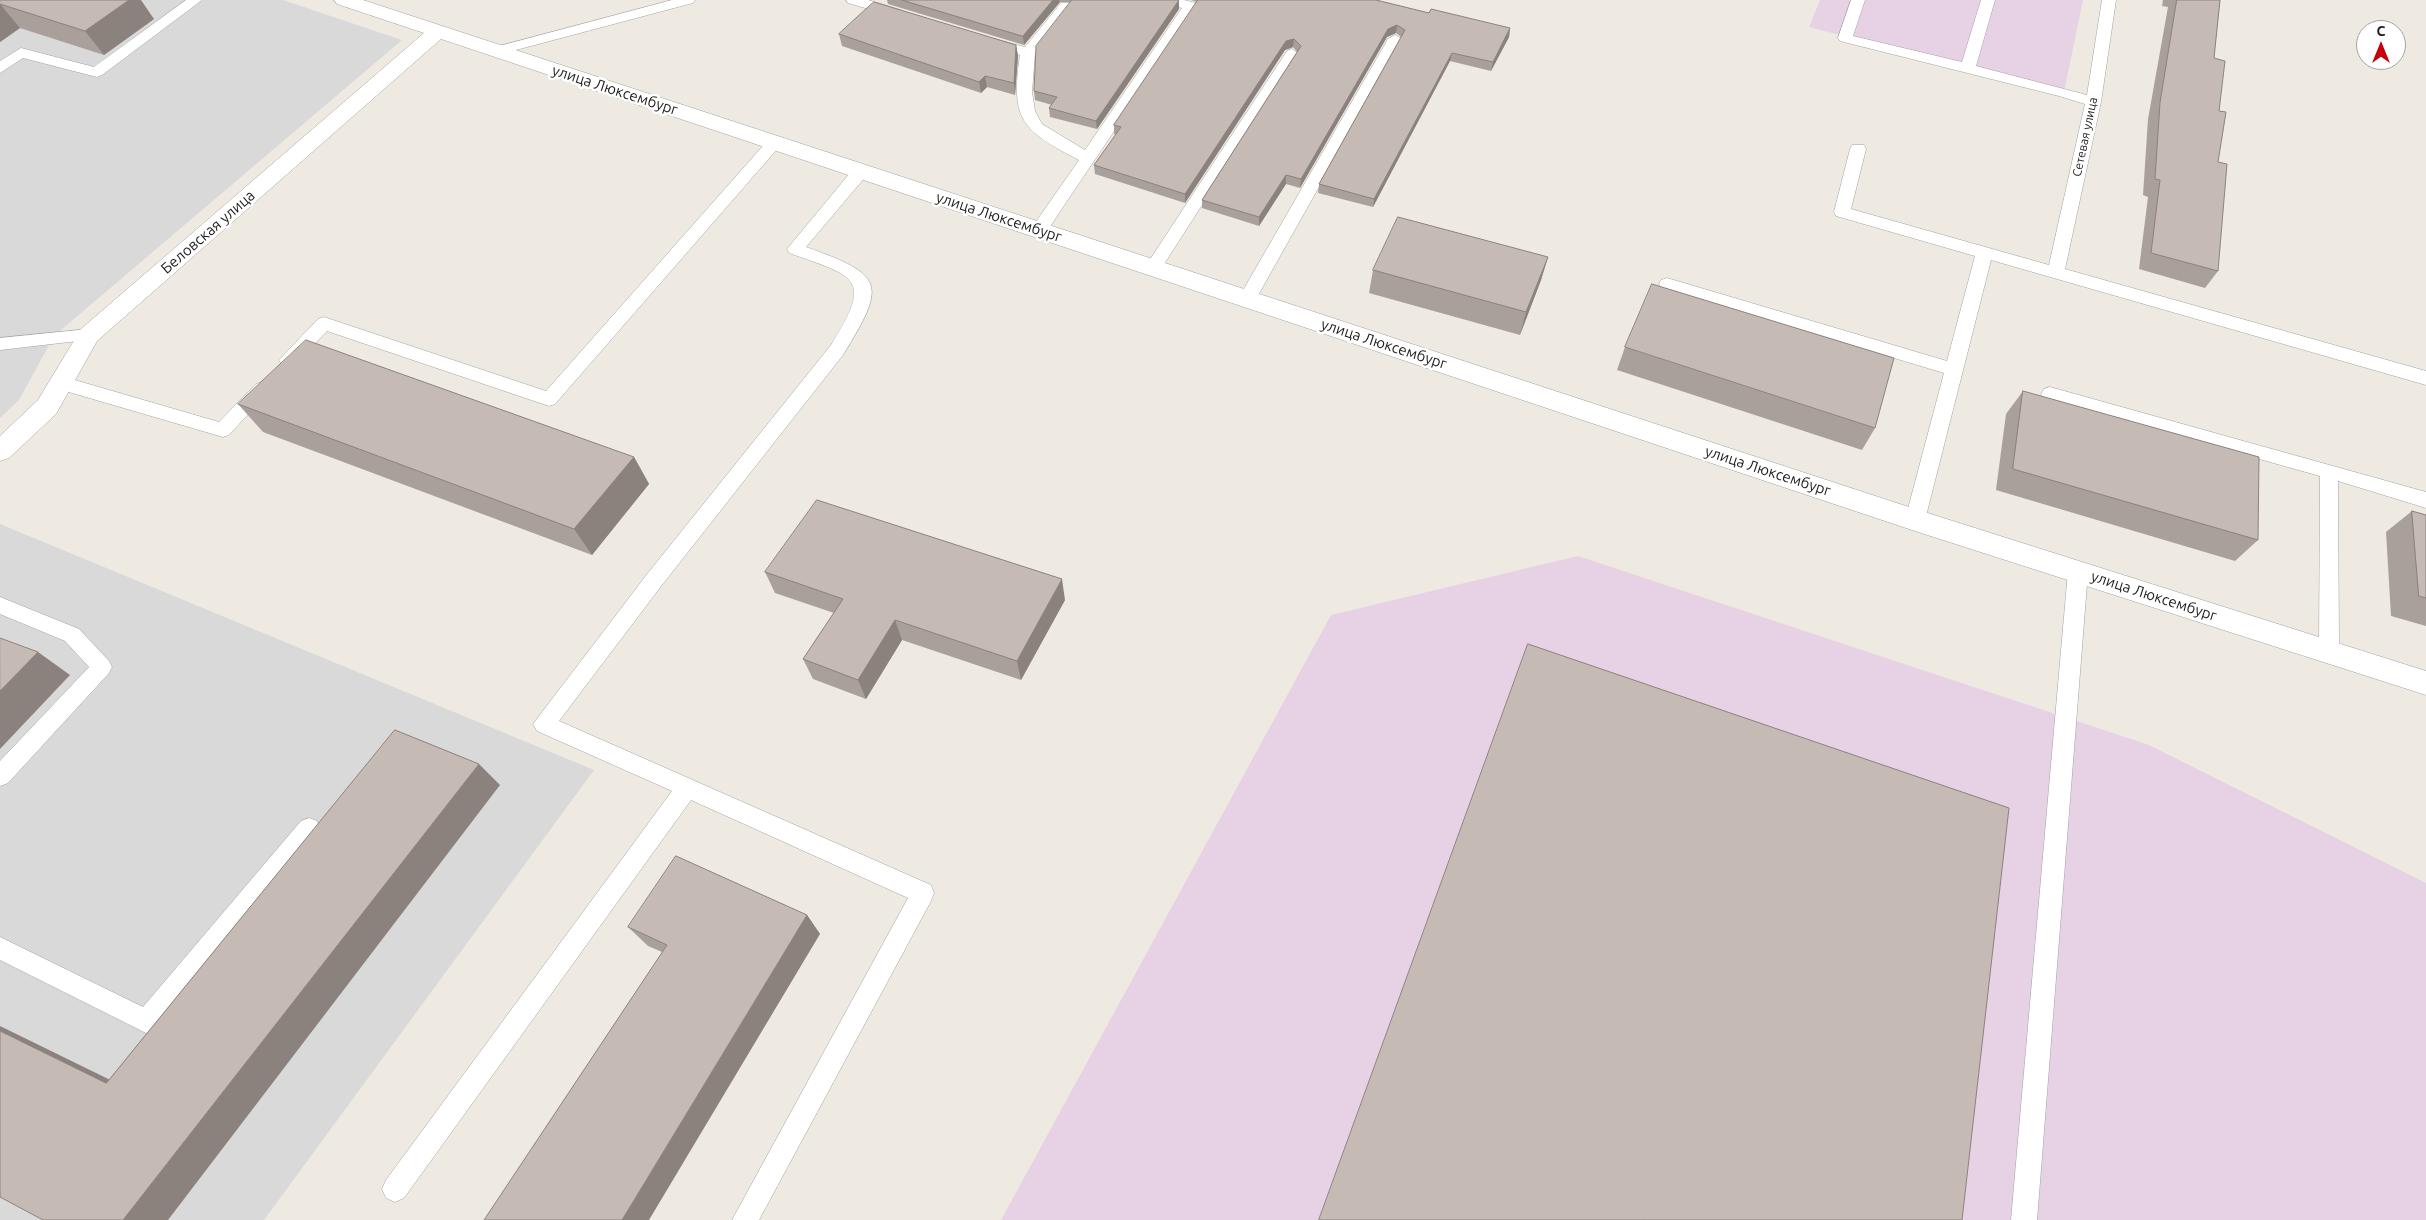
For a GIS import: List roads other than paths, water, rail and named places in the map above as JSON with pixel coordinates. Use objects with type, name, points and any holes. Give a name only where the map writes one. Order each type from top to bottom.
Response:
[{"type":"street","name":"улица Люксембург","points":[[344,0],[1915,520],[2426,683]]},
{"type":"street","name":"Беловская улица","points":[[0,450],[47,407],[89,335],[438,31]]},
{"type":"lane","points":[[0,68],[21,53],[97,72],[196,0]]},
{"type":"lane","points":[[497,51],[688,0]]},
{"type":"lane","points":[[853,0],[908,17]]},
{"type":"lane","points":[[1038,230],[1191,6],[1166,0]]},
{"type":"lane","points":[[1858,0],[1845,38],[2064,92],[2093,102]]},
{"type":"lane","points":[[1968,68],[1988,0]]},
{"type":"lane","name":"Сетевая улица","points":[[2056,273],[2093,102],[2109,0]]},
{"type":"lane","points":[[1066,6],[1028,53],[1024,81],[1026,107],[1038,130],[1088,158]]},
{"type":"lane","points":[[973,36],[1028,53]]},
{"type":"lane","points":[[1247,299],[1395,40]]},
{"type":"lane","points":[[1153,268],[1292,54]]},
{"type":"lane","points":[[61,383],[223,430],[324,322],[549,398],[774,142]]},
{"type":"lane","points":[[1858,149],[1842,212],[2426,378]]},
{"type":"lane","points":[[745,1220],[923,893],[544,724],[837,350],[856,321],[866,296],[862,280],[848,268],[794,249],[861,171]]},
{"type":"lane","points":[[1915,520],[1984,253]]},
{"type":"lane","points":[[1667,284],[1954,369]]},
{"type":"lane","points":[[0,344],[89,335]]},
{"type":"lane","points":[[2050,394],[2329,471],[2426,500]]},
{"type":"lane","points":[[2329,471],[2329,652]]},
{"type":"lane","points":[[2024,1220],[2078,572]]},
{"type":"lane","points":[[0,605],[72,635],[102,667],[0,776]]},
{"type":"lane","points":[[395,1189],[687,788]]},
{"type":"lane","points":[[0,948],[146,1021],[309,828]]}]
